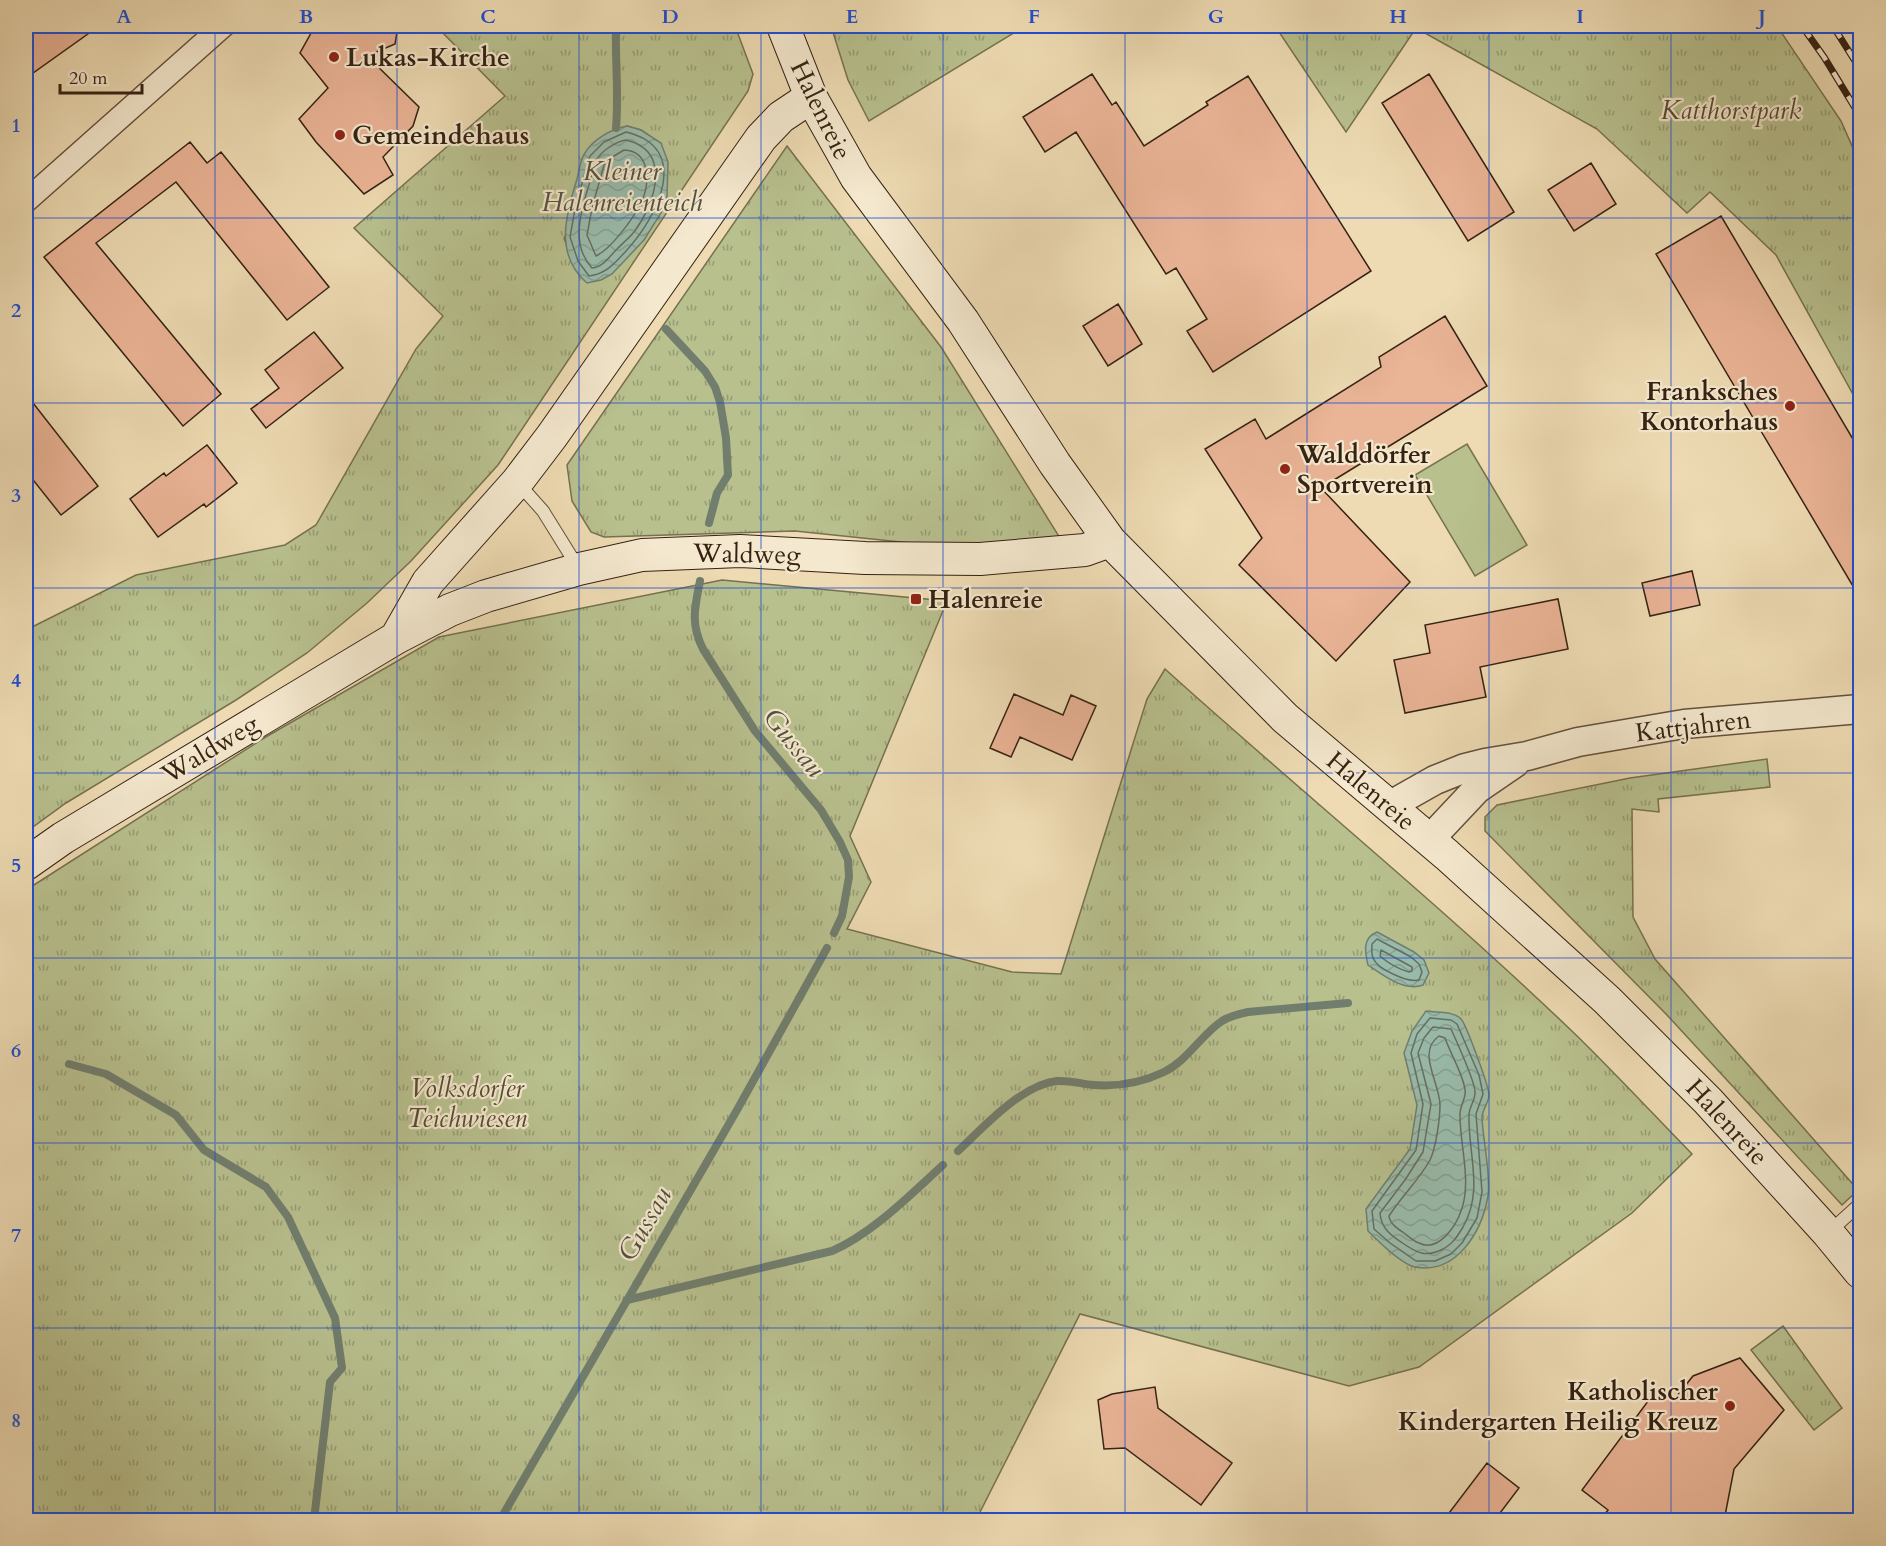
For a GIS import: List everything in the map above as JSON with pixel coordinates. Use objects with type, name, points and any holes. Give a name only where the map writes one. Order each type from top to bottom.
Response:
[{"type":"main road","name":"Halenreie","points":[[783,26],[811,97],[856,177],[963,321],[1055,464],[1110,541],[1285,718],[1429,840],[1615,1008],[1708,1101],[1828,1233],[1860,1272]]},
{"type":"main road","name":"Waldweg","points":[[396,638],[428,582],[517,482],[552,436],[761,138],[781,117],[811,97]]},
{"type":"main road","name":"Waldweg","points":[[26,864],[63,838],[396,638],[450,610],[530,583],[642,555],[740,551],[865,558],[980,559],[1085,550],[1110,541]]},
{"type":"street","points":[[26,201],[223,26]]},
{"type":"street","name":"Kattjahren","points":[[1389,806],[1450,773],[1578,742],[1667,726],[1860,709]]},
{"type":"street","name":"Kattjahren","points":[[1429,840],[1477,789],[1527,756]]},
{"type":"lane","points":[[517,482],[543,511],[579,569]]},
{"type":"lane","points":[[1828,1233],[1860,1204]]},
{"type":"green space","points":[[436,26],[735,26],[753,74],[748,91],[498,465],[411,561],[367,603],[307,653],[236,700],[66,803],[26,832],[26,630],[136,575],[285,545],[316,525],[416,349],[443,316],[354,228],[505,96]],"holes":[[[627,126],[641,130],[661,144],[573,263],[564,238]]]},
{"type":"green space","points":[[831,26],[1025,26],[869,121],[848,80]]},
{"type":"green space","name":"Katthorstpark","points":[[1275,26],[1777,26],[1841,121],[1860,164],[1860,407],[1776,255],[1710,192],[1687,213],[1597,129],[1416,28],[1346,132]]},
{"type":"green space","points":[[787,146],[941,347],[1060,538],[949,547],[795,531],[604,537],[591,532],[572,501],[567,465]]},
{"type":"green space","points":[[1467,444],[1527,545],[1475,576],[1415,475]]},
{"type":"green space","name":"Volksdorfer Teichwiesen","points":[[722,580],[947,601],[850,836],[871,882],[847,929],[1012,972],[1061,974],[1147,699],[1165,669],[1525,987],[1590,1049],[1692,1154],[1632,1213],[1419,1367],[1349,1386],[1080,1314],[976,1520],[26,1520],[26,890],[264,738],[439,637]]},
{"type":"green space","points":[[1767,759],[1770,787],[1658,799],[1659,812],[1632,809],[1633,917],[1655,959],[1858,1190],[1842,1205],[1667,1015],[1485,831],[1485,817],[1497,805],[1630,778]]},
{"type":"green space","points":[[1783,1326],[1842,1408],[1814,1430],[1751,1350]]},
{"type":"water","name":"Kleiner Halenreienteich","points":[[627,126],[641,130],[661,143],[668,162],[667,197],[661,213],[644,240],[612,274],[601,280],[587,283],[570,260],[566,247],[565,234],[569,206],[581,162],[588,148],[603,135]]},
{"type":"water","points":[[1377,932],[1424,960],[1429,973],[1423,985],[1416,987],[1401,984],[1368,965],[1367,942]]},
{"type":"water","points":[[1426,1011],[1450,1013],[1461,1019],[1468,1032],[1489,1096],[1482,1118],[1488,1178],[1485,1209],[1480,1223],[1465,1248],[1443,1264],[1430,1268],[1410,1265],[1377,1240],[1368,1231],[1366,1209],[1410,1149],[1417,1105],[1404,1053],[1412,1031]]},
{"type":"building","points":[[26,26],[99,26],[26,78]]},
{"type":"building","name":"Gemeindehaus","points":[[315,26],[398,26],[395,44],[367,56],[419,107],[413,126],[383,157],[393,175],[364,194],[316,142],[299,119],[328,88],[300,53]]},
{"type":"building","points":[[1092,74],[1112,105],[1116,102],[1144,146],[1208,105],[1206,102],[1248,76],[1371,271],[1213,372],[1187,331],[1207,319],[1176,268],[1166,274],[1076,132],[1045,152],[1023,117]]},
{"type":"building","points":[[1429,74],[1514,212],[1468,241],[1382,103]]},
{"type":"building","points":[[190,142],[207,163],[221,152],[329,287],[287,320],[176,182],[96,243],[221,394],[183,426],[44,257]]},
{"type":"building","points":[[1591,163],[1616,204],[1574,231],[1548,190]]},
{"type":"building","name":"Franksches Kontorhaus","points":[[1721,216],[1860,451],[1860,598],[1656,254]]},
{"type":"building","points":[[1118,304],[1142,344],[1108,366],[1083,326]]},
{"type":"building","name":"Walddörfer Sportverein","points":[[1445,316],[1487,386],[1321,488],[1410,582],[1336,661],[1239,565],[1262,538],[1205,449],[1255,419],[1266,439],[1381,367],[1379,357]]},
{"type":"building","points":[[314,332],[343,368],[266,428],[251,409],[279,388],[265,370]]},
{"type":"building","points":[[26,394],[98,486],[61,515],[26,471]]},
{"type":"building","points":[[207,445],[237,483],[206,507],[204,504],[158,537],[130,499],[164,473],[166,476]]},
{"type":"building","points":[[1692,571],[1700,605],[1650,616],[1642,583]]},
{"type":"building","points":[[1558,599],[1568,649],[1480,667],[1486,697],[1405,713],[1394,660],[1430,653],[1425,625]]},
{"type":"building","points":[[1014,694],[1063,715],[1071,695],[1096,706],[1072,760],[1020,737],[1011,757],[990,748]]},
{"type":"building","points":[[1740,1358],[1784,1410],[1734,1469],[1724,1521],[1599,1521],[1608,1510],[1582,1490],[1657,1389],[1673,1401],[1693,1376]]},
{"type":"building","points":[[1155,1387],[1158,1408],[1232,1463],[1201,1505],[1125,1448],[1104,1449],[1098,1400],[1112,1394]]},
{"type":"building","points":[[1487,1463],[1519,1488],[1494,1521],[1443,1521]]},
{"type":"waterway","name":"Gussau","points":[[616,26],[616,128]]},
{"type":"waterway","name":"Gussau","points":[[666,329],[705,371],[715,387],[720,402],[726,438],[728,475],[717,493],[709,523]]},
{"type":"waterway","name":"Gussau","points":[[700,581],[695,607],[695,623],[703,649],[755,731],[821,810],[848,860],[849,877],[842,916],[834,933]]},
{"type":"waterway","name":"Gussau","points":[[500,1520],[737,1110],[827,948]]},
{"type":"waterway","points":[[958,1151],[991,1119],[1030,1090],[1043,1084],[1062,1081],[1112,1085],[1138,1081],[1173,1067],[1207,1033],[1231,1016],[1248,1012],[1348,1003]]},
{"type":"waterway","points":[[69,1064],[106,1074],[176,1115],[204,1150],[266,1187],[288,1217],[335,1318],[342,1368],[330,1382],[314,1520]]},
{"type":"waterway","points":[[627,1300],[832,1251],[876,1224],[943,1165]]},
{"type":"railway","points":[[1802,26],[1860,116]]},
{"type":"railway","points":[[1833,26],[1860,69]]},
{"type":"place","name":"Lukas-Kirche","points":[[334,57]]},
{"type":"place","name":"Gemeindehaus","points":[[340,135]]},
{"type":"place","name":"Franksches Kontorhaus","points":[[1790,406]]},
{"type":"place","name":"Walddörfer Sportverein","points":[[1285,469]]},
{"type":"place","name":"Halenreie","points":[[916,599]]},
{"type":"place","name":"Katholischer Kindergarten Heilig Kreuz","points":[[1730,1406]]}]
